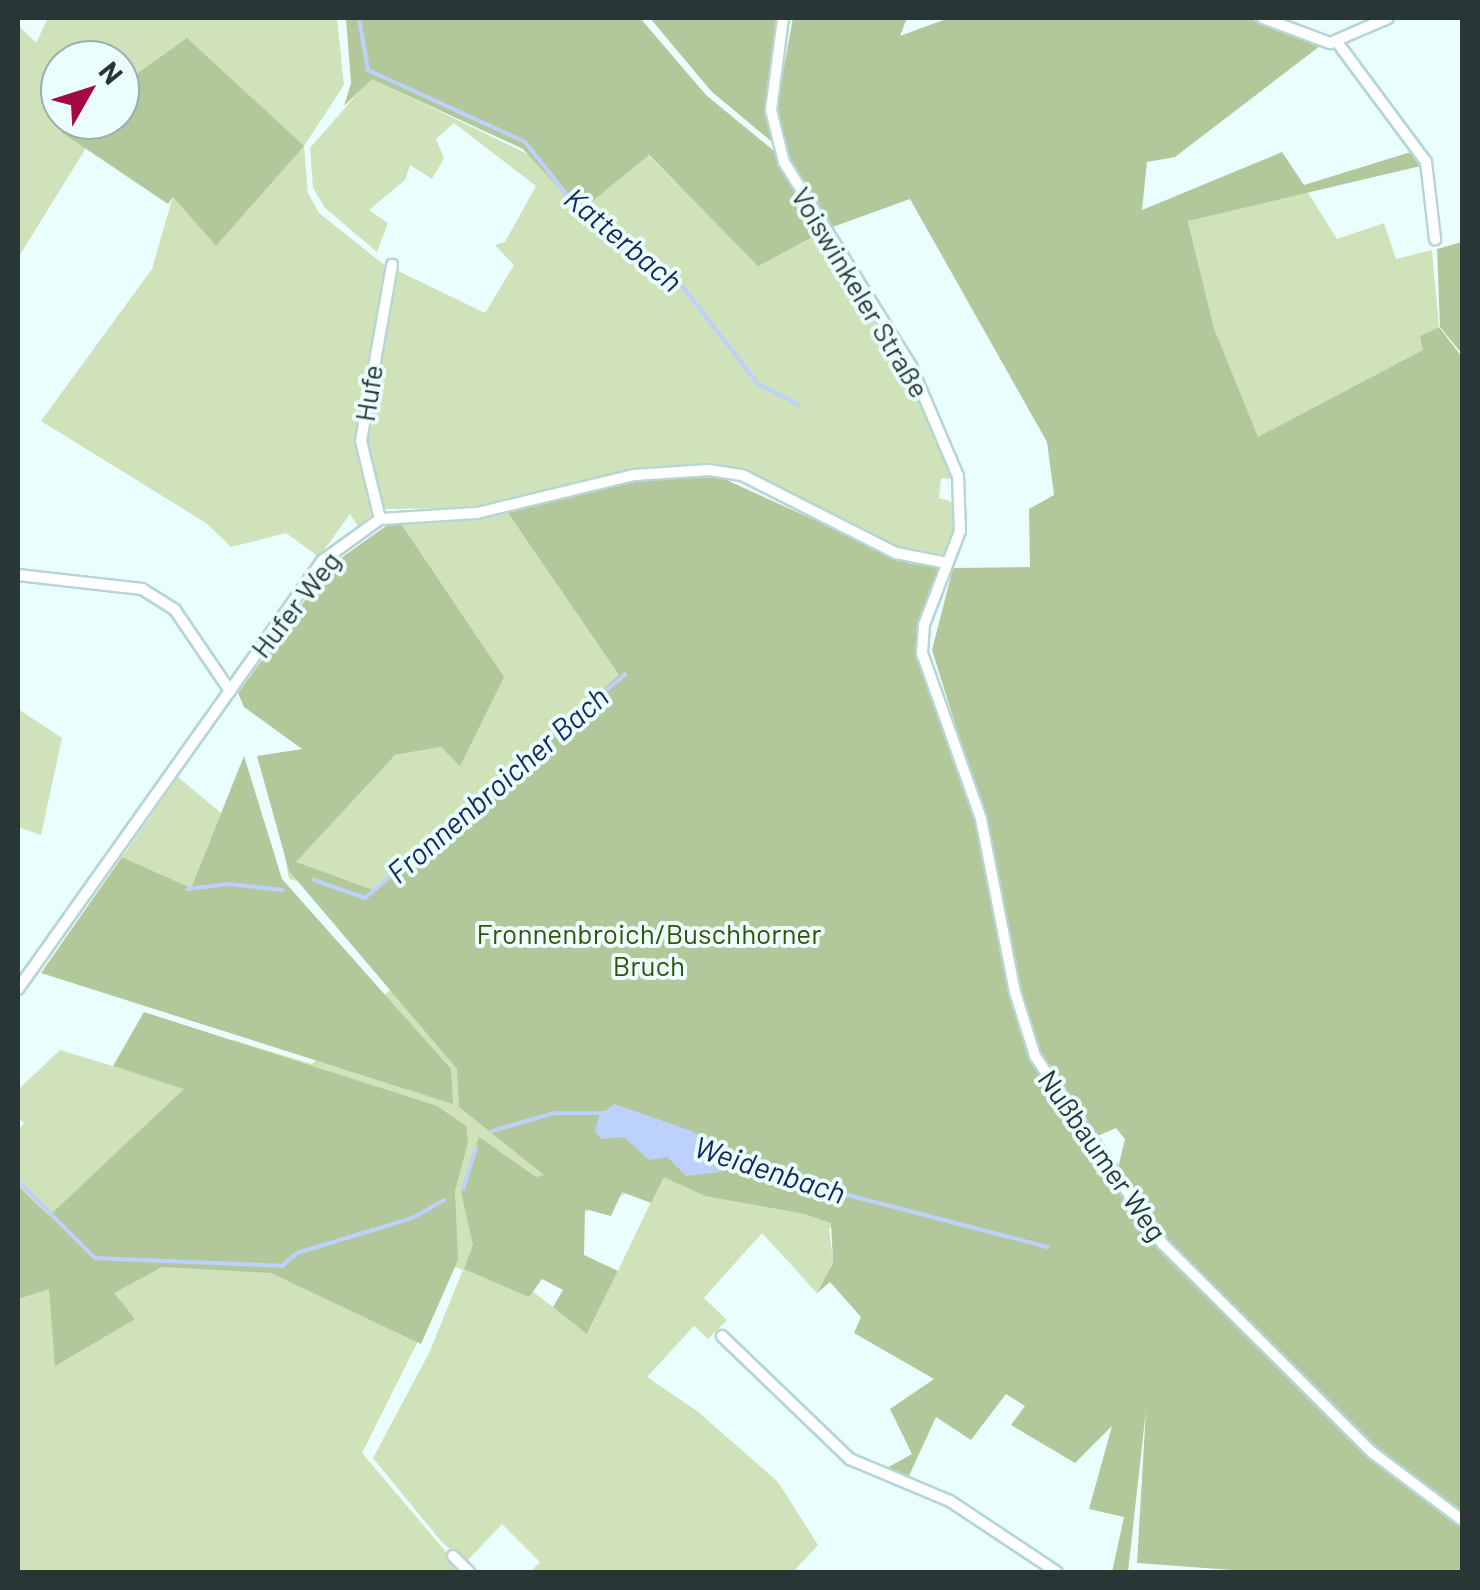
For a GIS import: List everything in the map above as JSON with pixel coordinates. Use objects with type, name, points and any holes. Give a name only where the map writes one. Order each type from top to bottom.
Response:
[{"type":"street","name":"Voiswinkeler Straße","points":[[783,18],[771,110],[784,162],[912,366],[958,476],[960,531],[946,563]]},
{"type":"street","points":[[1262,18],[1336,42],[1426,162],[1435,239]]},
{"type":"street","points":[[1336,42],[1388,18]]},
{"type":"street","name":"Hufe","points":[[380,520],[361,441],[392,265]]},
{"type":"street","points":[[380,520],[477,513],[634,475],[709,470],[742,475],[896,552],[946,563]]},
{"type":"street","name":"Hufer Weg","points":[[18,989],[322,562],[380,520]]},
{"type":"street","name":"Nußbaumer Weg","points":[[946,563],[924,626],[922,653],[981,819],[1015,992],[1035,1056],[1163,1244],[1374,1453],[1462,1520]]},
{"type":"street","points":[[18,575],[142,589],[174,610],[230,691]]},
{"type":"street","points":[[722,1336],[850,1459],[950,1501],[1057,1572]]},
{"type":"street","points":[[453,1556],[468,1572]]},
{"type":"green space","points":[[48,18],[337,18],[344,85],[304,146],[308,193],[319,213],[388,268],[360,422],[371,515],[359,528],[350,514],[319,557],[286,533],[231,547],[206,523],[41,421],[152,269],[173,196],[215,245],[187,39],[140,72],[140,40],[40,40],[40,140],[74,140],[86,148],[18,258],[18,25],[36,43]]},
{"type":"green space","points":[[346,18],[640,18],[706,95],[779,155],[822,232],[758,266],[649,155],[580,211],[523,149],[372,79],[344,106],[351,83]]},
{"type":"green space","points":[[650,18],[780,18],[766,103],[771,141],[711,91]]},
{"type":"green space","name":"Fronnenbroich/Buschhorner Bruch","points":[[793,18],[907,18],[900,36],[949,18],[1248,18],[1320,46],[1175,157],[1147,162],[1142,210],[1282,152],[1304,185],[1414,151],[1425,165],[1188,221],[1214,328],[1258,437],[1423,350],[1420,336],[1439,327],[1462,357],[1462,1572],[1259,1572],[1137,1563],[1146,1410],[1128,1572],[1112,1572],[1124,1517],[1089,1509],[1112,1426],[1075,1463],[1011,1425],[1025,1406],[1006,1394],[971,1440],[936,1417],[908,1478],[885,1469],[912,1454],[890,1409],[934,1379],[854,1333],[861,1317],[830,1282],[817,1293],[833,1262],[831,1223],[805,1214],[705,1196],[664,1177],[651,1203],[622,1192],[611,1216],[585,1209],[584,1255],[618,1271],[587,1334],[553,1307],[563,1290],[542,1279],[529,1297],[464,1269],[473,1245],[461,1192],[479,1137],[536,1177],[544,1175],[459,1107],[457,1069],[289,871],[257,756],[302,749],[244,707],[238,693],[330,566],[397,518],[504,677],[460,766],[441,747],[395,755],[296,862],[376,891],[619,675],[506,510],[661,476],[722,478],[911,564],[946,567],[925,650],[984,816],[932,650],[953,568],[1030,567],[1029,509],[1054,495],[1047,442],[910,199],[827,229],[784,152],[775,116]],"holes":[[[1116,1128],[1125,1139],[1118,1168],[1096,1175],[1095,1137]]]},
{"type":"green space","points":[[187,38],[304,146],[216,246],[173,197],[168,204],[73,140],[140,140],[140,72]]},
{"type":"green space","points":[[371,78],[604,191],[648,155],[758,265],[822,232],[912,370],[947,457],[952,479],[941,478],[939,498],[959,504],[959,533],[949,562],[915,555],[709,466],[644,470],[483,508],[383,509],[365,439],[394,269],[485,313],[514,265],[495,245],[505,242],[536,186],[454,123],[436,139],[444,158],[432,179],[410,165],[405,180],[369,210],[388,223],[377,252],[325,208],[313,188],[310,148]]},
{"type":"green space","points":[[1307,191],[1337,239],[1384,223],[1396,259],[1432,250],[1439,327],[1420,336],[1424,350],[1258,438],[1214,328],[1188,220]]},
{"type":"green space","points":[[1462,242],[1462,354],[1440,327],[1437,249]]},
{"type":"green space","name":"Fronnenbroich/Buschhorner Bruch","points":[[506,510],[617,672],[1094,1151],[1125,1197],[829,1228],[833,1261],[817,1293],[762,1233],[704,1298],[727,1320],[708,1339],[694,1326],[647,1377],[697,1411],[778,1482],[818,1545],[793,1572],[530,1572],[540,1562],[502,1524],[465,1563],[441,1541],[373,1458],[429,1353],[463,1270],[455,1267],[362,1453],[463,1572],[18,1572],[18,1130],[24,1123],[18,1118],[18,1090],[60,1050],[185,1088],[233,1040],[312,1064],[410,971],[305,883],[289,879],[285,857],[395,755],[441,747],[461,765],[397,518]],"holes":[[[663,1177],[588,1333],[533,1292],[578,1215]]]},
{"type":"green space","points":[[18,709],[62,738],[41,835],[18,827]]},
{"type":"green space","points":[[244,756],[282,879],[451,1069],[453,1104],[41,973],[122,857],[191,888]]},
{"type":"green space","points":[[178,777],[221,813],[191,888],[122,857]]},
{"type":"green space","points":[[144,1012],[437,1106],[466,1126],[468,1142],[455,1191],[458,1260],[421,1344],[271,1273],[162,1267],[114,1293],[135,1319],[55,1366],[49,1289],[18,1299],[18,1186],[49,1216],[184,1089],[113,1066]]},
{"type":"water","points":[[614,1104],[692,1131],[730,1162],[726,1171],[686,1176],[667,1157],[649,1160],[624,1137],[601,1139],[595,1131],[599,1116]]},
{"type":"waterway","name":"Katterbach","points":[[359,18],[368,70],[525,142],[570,199],[683,287],[758,384],[799,405]]},
{"type":"waterway","name":"Fronnenbroicher Bach","points":[[314,880],[365,898],[625,674]]},
{"type":"waterway","name":"Fronnenbroicher Bach","points":[[187,889],[229,884],[283,890]]},
{"type":"waterway","name":"Weidenbach","points":[[492,1131],[554,1113],[604,1113]]},
{"type":"waterway","name":"Weidenbach","points":[[463,1189],[476,1148]]},
{"type":"waterway","name":"Weidenbach","points":[[721,1155],[771,1175],[1048,1247]]},
{"type":"waterway","name":"Weidenbach","points":[[18,1181],[95,1258],[282,1266],[297,1253],[412,1218],[444,1200]]}]
